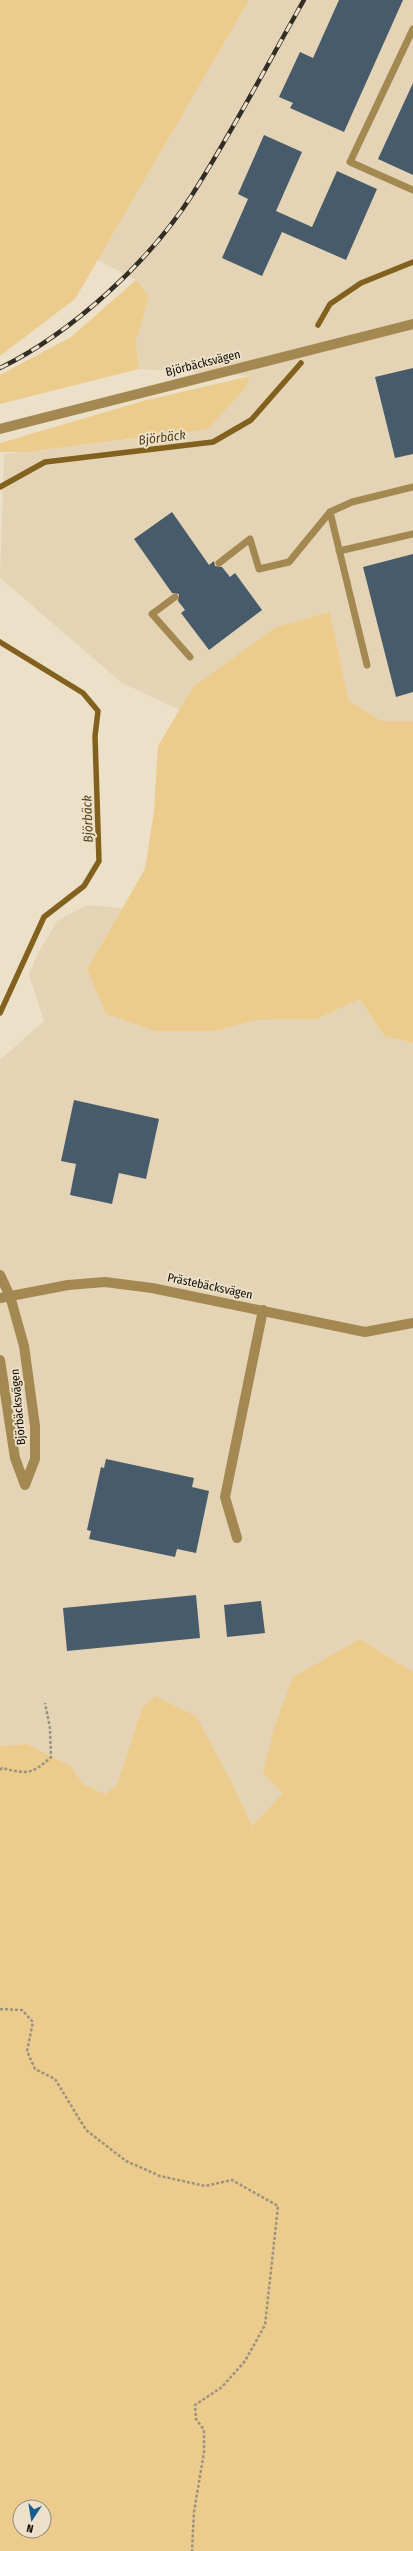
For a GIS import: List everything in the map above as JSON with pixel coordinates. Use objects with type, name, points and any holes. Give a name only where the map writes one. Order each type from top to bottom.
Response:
[{"type":"street","name":"Björbäcksvägen","points":[[0,429],[413,324]]},
{"type":"street","name":"Björbäcksvägen","points":[[0,1275],[10,1296],[24,1346],[35,1426],[35,1459],[25,1485],[15,1458],[0,1360]]},
{"type":"street","name":"Prästebäcksvägen","points":[[0,1298],[68,1285],[105,1282],[152,1288],[365,1332],[413,1324]]},
{"type":"street","points":[[237,1538],[225,1497],[263,1310]]},
{"type":"lane","points":[[413,29],[350,162],[413,190]]},
{"type":"lane","points":[[219,562],[250,539],[259,569],[289,562],[330,512],[352,502],[413,487]]},
{"type":"lane","points":[[330,512],[367,665]]},
{"type":"lane","points":[[339,551],[413,534]]},
{"type":"lane","points":[[175,597],[152,614],[190,657]]},
{"type":"path","points":[[0,1770],[2,1768],[21,1773],[36,1771],[51,1757],[50,1728],[45,1703]]},
{"type":"path","points":[[0,2009],[22,2010],[33,2022],[27,2051],[35,2069],[55,2079],[86,2130],[126,2161],[160,2176],[205,2186],[232,2180],[278,2206],[265,2325],[245,2361],[222,2388],[195,2405],[196,2419],[204,2430],[204,2452],[194,2512],[192,2551]]},
{"type":"shaded area","points":[[0,0],[249,0],[75,299],[0,356]]},
{"type":"shaded area","points":[[249,0],[413,0],[413,721],[382,721],[349,701],[330,612],[193,687],[180,710],[122,683],[0,578],[4,454],[176,434],[246,387],[250,376],[139,369],[136,341],[148,296],[136,280],[97,260]]},
{"type":"shaded area","points":[[136,280],[149,296],[136,341],[139,369],[0,404],[0,375],[71,337]]},
{"type":"shaded area","points":[[250,376],[246,387],[208,429],[25,452],[0,452],[0,443],[143,401]]},
{"type":"shaded area","points":[[330,612],[349,701],[382,721],[413,721],[413,1043],[384,1036],[360,999],[317,1019],[256,1020],[215,1031],[155,1031],[106,1014],[87,969],[145,869],[154,811],[158,746],[193,687],[276,627]]},
{"type":"shaded area","points":[[87,905],[122,908],[87,969],[215,1031],[256,1020],[317,1019],[360,999],[384,1036],[413,1043],[413,1672],[360,1639],[283,1793],[252,1826],[234,1787],[142,1708],[117,1785],[105,1794],[83,1784],[71,1766],[27,1744],[0,1746],[0,1060],[44,1021],[29,975],[36,957],[57,921]]},
{"type":"shaded area","points":[[360,1639],[413,1672],[413,2551],[0,2551],[0,1746],[27,1744],[71,1766],[83,1784],[105,1794],[117,1785],[142,1708],[155,1696],[196,1716],[234,1787],[252,1826],[283,1793],[263,1774],[274,1728],[293,1677]]},
{"type":"building","points":[[339,0],[403,0],[344,132],[290,108],[293,103],[279,97],[300,52],[313,58]]},
{"type":"building","points":[[413,83],[413,175],[378,159]]},
{"type":"building","points":[[264,135],[302,152],[276,211],[312,227],[337,171],[377,189],[346,260],[282,232],[262,276],[222,258],[248,199],[238,194]]},
{"type":"building","points":[[413,368],[413,454],[395,458],[375,377]]},
{"type":"building","points":[[172,512],[209,565],[214,561],[215,566],[222,567],[230,577],[235,573],[262,610],[209,650],[181,613],[185,610],[178,601],[179,594],[172,593],[134,539]]},
{"type":"building","points":[[413,554],[413,692],[396,697],[363,567]]},
{"type":"building","points":[[74,1100],[159,1119],[146,1179],[119,1173],[112,1204],[70,1195],[76,1164],[61,1161]]},
{"type":"building","points":[[106,1459],[194,1478],[192,1487],[209,1491],[196,1553],[177,1549],[175,1557],[89,1539],[91,1531],[87,1530],[101,1467],[104,1468]]},
{"type":"building","points":[[196,1595],[200,1638],[67,1651],[63,1608]]},
{"type":"building","points":[[261,1601],[265,1633],[227,1637],[224,1605]]},
{"type":"waterway","name":"Björbäck","points":[[318,325],[330,304],[361,283],[413,262]]},
{"type":"waterway","name":"Björbäck","points":[[0,487],[45,462],[213,442],[251,420],[301,363]]},
{"type":"waterway","name":"Björbäck","points":[[0,642],[83,693],[98,711],[95,736],[99,861],[84,886],[44,917],[0,1013]]},
{"type":"railway","points":[[0,368],[54,336],[81,316],[107,294],[154,245],[192,195],[207,171],[304,0]]}]
